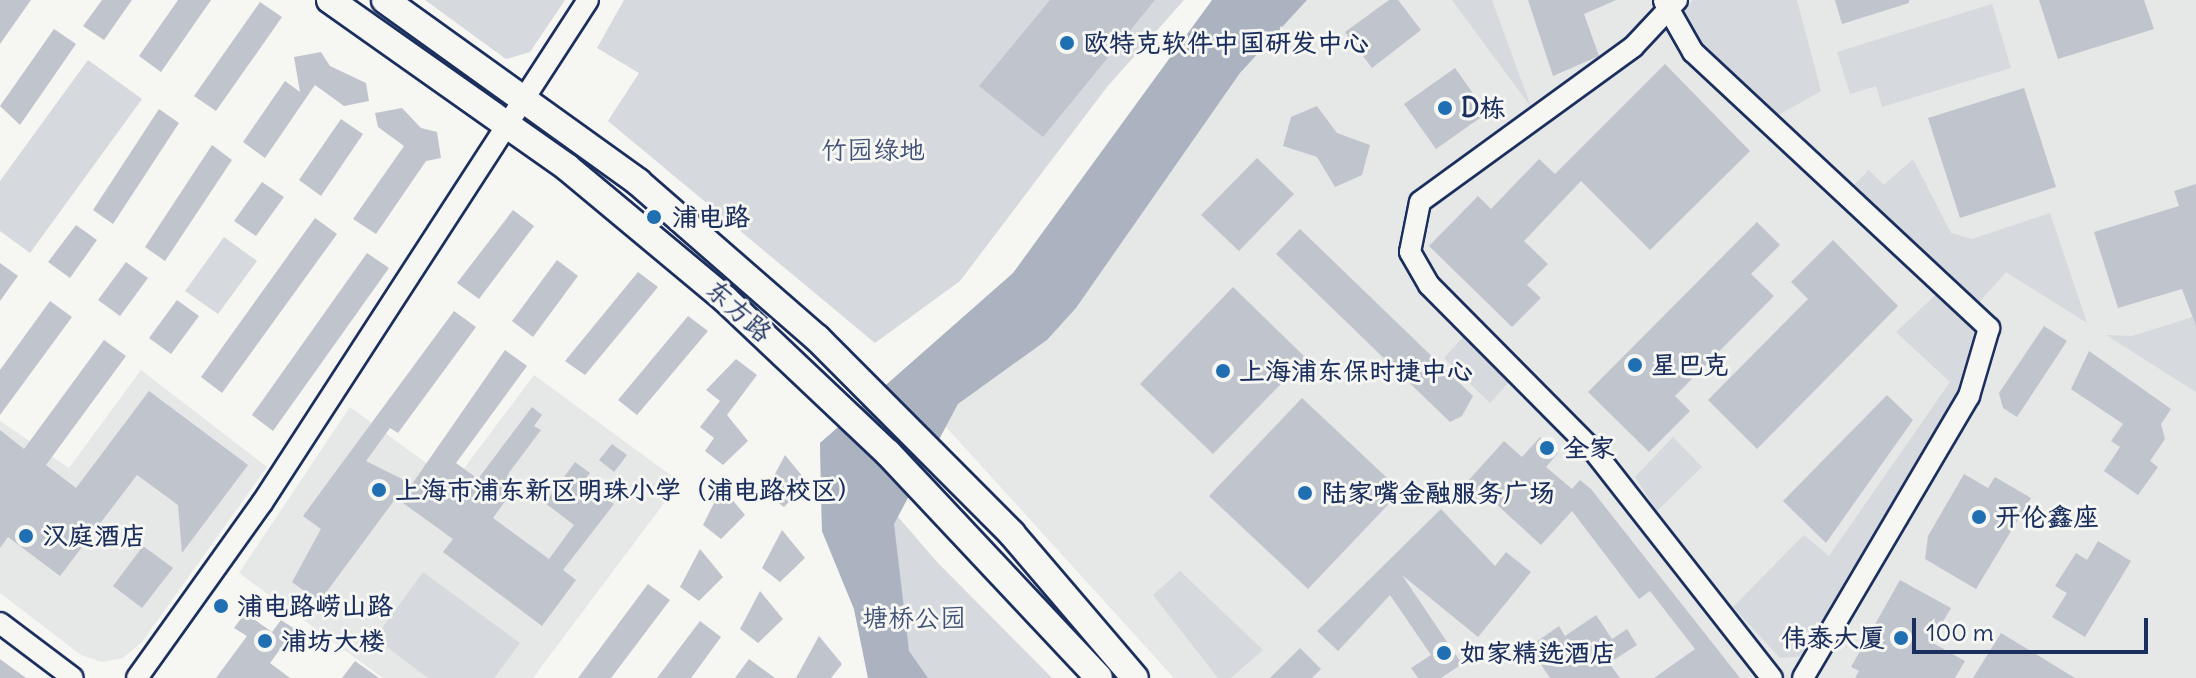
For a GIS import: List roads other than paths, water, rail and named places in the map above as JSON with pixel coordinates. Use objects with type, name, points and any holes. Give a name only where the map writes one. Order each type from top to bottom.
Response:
[{"type":"main road","name":"东方路","points":[[330,0],[624,211],[725,299],[994,561],[1099,678]]},
{"type":"main road","name":"东方路","points":[[385,0],[524,105],[638,182],[738,267],[1012,534],[1135,678]]},
{"type":"street","points":[[137,678],[199,597],[510,127],[588,0]]},
{"type":"street","points":[[1772,678],[1593,450],[1429,285],[1410,252],[1420,202],[1633,47],[1670,4],[1693,52],[1989,328],[1969,396],[1803,678]]},
{"type":"street","points":[[0,623],[73,678]]},
{"type":"place","name":"欧特克软件中国研发中心","points":[[1067,43]]},
{"type":"place","name":"D栋","points":[[1445,108]]},
{"type":"place","name":"浦电路","points":[[654,217]]},
{"type":"place","name":"星巴克","points":[[1635,365]]},
{"type":"place","name":"上海浦东保时捷中心","points":[[1223,371]]},
{"type":"place","name":"全家","points":[[1547,448]]},
{"type":"place","name":"上海市浦东新区明珠小学（浦电路校区）","points":[[379,490]]},
{"type":"place","name":"陆家嘴金融服务广场","points":[[1305,493]]},
{"type":"place","name":"开伦鑫座","points":[[1979,517]]},
{"type":"place","name":"汉庭酒店","points":[[26,536]]},
{"type":"place","name":"浦电路崂山路","points":[[221,606]]},
{"type":"place","name":"伟泰大厦","points":[[1901,638]]},
{"type":"place","name":"浦坊大楼","points":[[265,641]]},
{"type":"place","name":"如家精选酒店","points":[[1444,653]]},
{"type":"park label","name":"竹园绿地","points":[[873,150]]},
{"type":"park label","name":"塘桥公园","points":[[914,618]]}]
